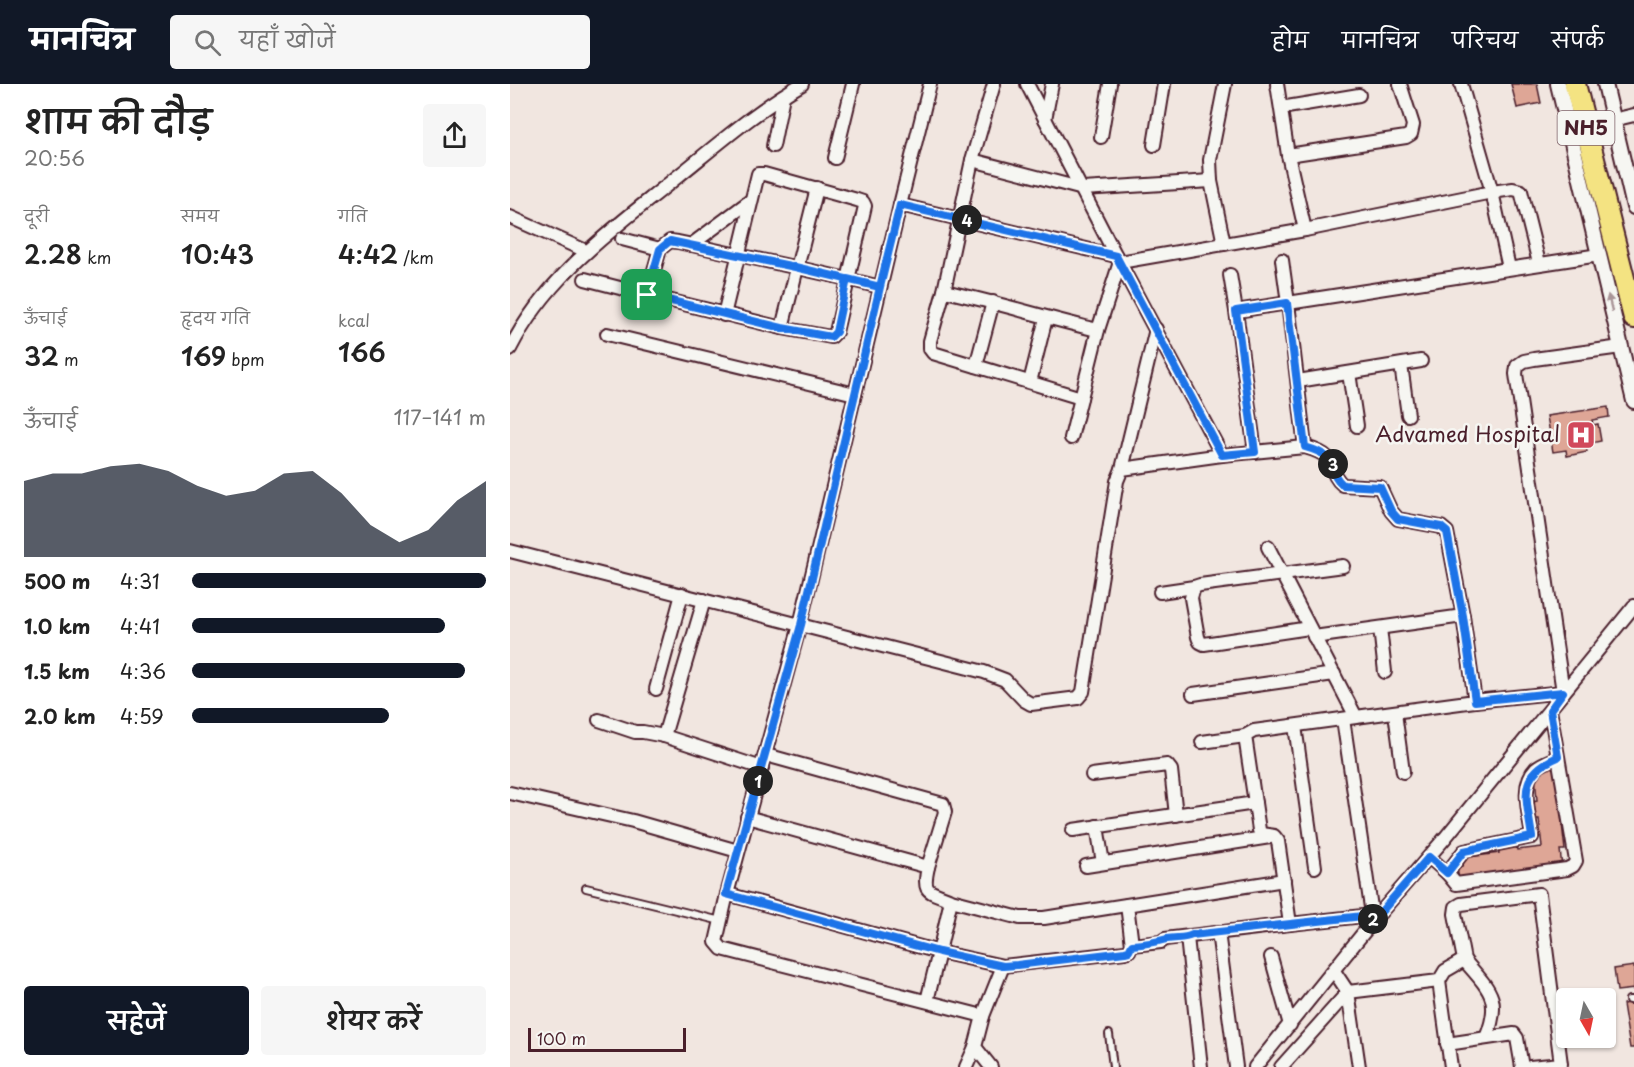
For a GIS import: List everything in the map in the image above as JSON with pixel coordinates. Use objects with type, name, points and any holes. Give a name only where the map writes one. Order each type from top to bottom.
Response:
[{"type":"highway","name":"NH5","points":[[1575,84],[1634,270]]},
{"type":"highway","name":"NH5","points":[[1588,84],[1602,171],[1634,318]]},
{"type":"street","points":[[510,349],[541,299],[586,251],[746,120],[802,84]]},
{"type":"street","points":[[835,158],[853,84]]},
{"type":"street","points":[[930,84],[801,625],[726,894],[716,942],[722,949],[983,1016]]},
{"type":"street","points":[[994,84],[972,160],[930,349],[933,353],[1081,398]]},
{"type":"street","points":[[1027,84],[1222,455]]},
{"type":"street","points":[[1045,119],[1052,84]]},
{"type":"street","points":[[1101,137],[1110,84]]},
{"type":"street","points":[[1154,145],[1164,84]]},
{"type":"street","points":[[1224,244],[1211,181],[1212,147],[1225,84]]},
{"type":"street","points":[[1277,84],[1288,155],[1305,230]]},
{"type":"street","points":[[1288,155],[1406,137],[1411,134],[1413,125],[1400,84]]},
{"type":"street","points":[[1461,84],[1492,192],[1509,268]]},
{"type":"street","points":[[1558,84],[1634,400]]},
{"type":"street","points":[[1605,84],[1634,207]]},
{"type":"street","points":[[1281,108],[1359,95]]},
{"type":"street","points":[[773,146],[783,96]]},
{"type":"street","points":[[1613,120],[1634,115]]},
{"type":"street","points":[[972,160],[1083,189],[1211,181]]},
{"type":"street","points":[[585,279],[724,315],[831,337],[836,332],[865,206],[863,202],[758,174],[724,315]]},
{"type":"street","points":[[782,328],[795,267],[817,188]]},
{"type":"street","points":[[900,205],[1118,259],[1305,230],[1513,189],[1521,191],[1539,263]]},
{"type":"street","points":[[691,245],[750,201]]},
{"type":"street","points":[[510,217],[586,251]]},
{"type":"street","points":[[622,239],[660,249]]},
{"type":"street","points":[[647,295],[660,249],[670,241],[880,287]]},
{"type":"street","points":[[1236,311],[1599,255]]},
{"type":"street","points":[[1071,438],[1118,259]]},
{"type":"street","points":[[1282,260],[1305,447]]},
{"type":"street","points":[[1230,275],[1255,452]]},
{"type":"street","points":[[944,291],[1098,330]]},
{"type":"street","points":[[976,366],[993,302]]},
{"type":"street","points":[[1030,382],[1046,318]]},
{"type":"street","points":[[510,551],[984,672],[1005,680],[1024,700],[1031,704],[1078,698],[1083,692],[1117,481],[1122,469],[1156,329]]},
{"type":"street","points":[[607,334],[855,394]]},
{"type":"street","points":[[1563,692],[1516,374],[1517,366],[1524,361],[1534,359],[1621,347]]},
{"type":"street","points":[[1298,381],[1421,362]]},
{"type":"street","points":[[1401,365],[1408,415]]},
{"type":"street","points":[[1350,373],[1357,426]]},
{"type":"street","points":[[1122,469],[1222,455],[1305,447],[1327,455],[1339,482],[1343,485],[1380,487],[1391,511],[1398,519],[1444,528],[1447,532],[1463,616],[1475,701]]},
{"type":"street","points":[[1268,547],[1334,674],[1350,718],[1373,918]]},
{"type":"street","points":[[1161,592],[1343,566]]},
{"type":"street","points":[[1194,586],[1191,598],[1196,627],[1200,642],[1204,644],[1380,628],[1463,616]]},
{"type":"street","points":[[656,689],[682,594]]},
{"type":"street","points":[[664,736],[704,600]]},
{"type":"street","points":[[1254,1067],[1334,971],[1373,918],[1429,857],[1634,606]]},
{"type":"street","points":[[1380,628],[1385,672]]},
{"type":"street","points":[[1193,694],[1334,674]]},
{"type":"street","points":[[1202,742],[1245,736],[1254,731],[1475,701],[1563,692]]},
{"type":"street","points":[[1429,857],[1456,884],[1559,870],[1573,866],[1576,861],[1550,710]]},
{"type":"street","points":[[1395,713],[1403,772]]},
{"type":"street","points":[[599,720],[635,732],[664,736],[762,768]]},
{"type":"street","points":[[1294,726],[1315,867]]},
{"type":"street","points":[[1245,736],[1261,834],[1274,836],[1278,841],[1290,924]]},
{"type":"street","points":[[766,755],[944,804],[945,812],[924,882],[926,888],[951,900],[1020,918],[1044,918],[1284,880]]},
{"type":"street","points":[[1447,873],[1464,851],[1532,837],[1526,792],[1528,783],[1536,768],[1558,757]]},
{"type":"street","points":[[1092,775],[1167,765],[1171,770],[1176,815]]},
{"type":"street","points":[[510,793],[633,821],[738,851]]},
{"type":"street","points":[[1073,830],[1255,803]]},
{"type":"street","points":[[747,818],[928,867]]},
{"type":"street","points":[[1097,826],[1103,863]]},
{"type":"street","points":[[1086,866],[1274,836]]},
{"type":"street","points":[[726,894],[939,952],[1003,966],[1129,951],[1132,945],[1127,905]]},
{"type":"street","points":[[1486,1038],[1495,1011],[1494,1000],[1486,986],[1464,960],[1455,914],[1456,907],[1466,902],[1539,894],[1565,1066],[1530,1067]]},
{"type":"street","points":[[927,1001],[951,900]]},
{"type":"street","points":[[1132,945],[1218,932],[1373,918]]},
{"type":"street","points":[[1218,932],[1236,1067]]},
{"type":"street","points":[[1187,937],[1202,1067]]},
{"type":"street","points":[[1271,957],[1290,1025]]},
{"type":"street","points":[[1281,1067],[1348,992],[1439,981],[1451,966],[1464,960]]},
{"type":"street","points":[[966,1067],[1003,966]]},
{"type":"street","points":[[1334,971],[1348,992],[1359,1067]]},
{"type":"street","points":[[1439,981],[1450,1067]]},
{"type":"street","points":[[1447,1044],[1516,1035],[1522,1067]]},
{"type":"street","points":[[975,1047],[991,1067]]},
{"type":"lane","points":[[586,888],[721,921]]},
{"type":"lane","points":[[1108,1034],[1113,1067]]},
{"type":"building","points":[[1511,84],[1537,84],[1541,103],[1517,108]]},
{"type":"building","points":[[1608,407],[1609,417],[1592,420],[1593,425],[1598,424],[1601,441],[1586,444],[1587,452],[1567,456],[1566,450],[1553,452],[1547,416]]},
{"type":"building","points":[[1555,763],[1565,850],[1560,850],[1562,867],[1459,881],[1457,867],[1462,866],[1461,858],[1499,853],[1498,848],[1516,845],[1517,850],[1542,847],[1539,819],[1533,819],[1531,802],[1537,801],[1535,774]]},
{"type":"building","points":[[1634,966],[1634,989],[1617,991],[1614,969]]},
{"type":"building","points":[[1634,1002],[1634,1048],[1630,1048],[1623,1004]]},
{"type":"place","name":"Advamed Hospital","points":[[1581,435]]},
{"type":"route","points":[[647,295],[660,249],[670,241],[795,267],[847,279],[853,281],[880,287],[801,625],[726,894],[939,952],[1003,966],[1125,952],[1129,951],[1132,945],[1161,942],[1165,939],[1192,935],[1372,915],[1373,921],[1429,857],[1447,873],[1464,851],[1532,837],[1526,792],[1536,768],[1558,757],[1550,710],[1563,692],[1475,701],[1463,616],[1447,532],[1441,527],[1398,519],[1391,511],[1380,487],[1343,485],[1336,477],[1332,462],[1327,455],[1305,447],[1287,303],[1236,311],[1255,452],[1222,455],[1116,256],[900,205],[880,287],[847,279],[836,332],[831,337],[724,315],[647,295]]}]
